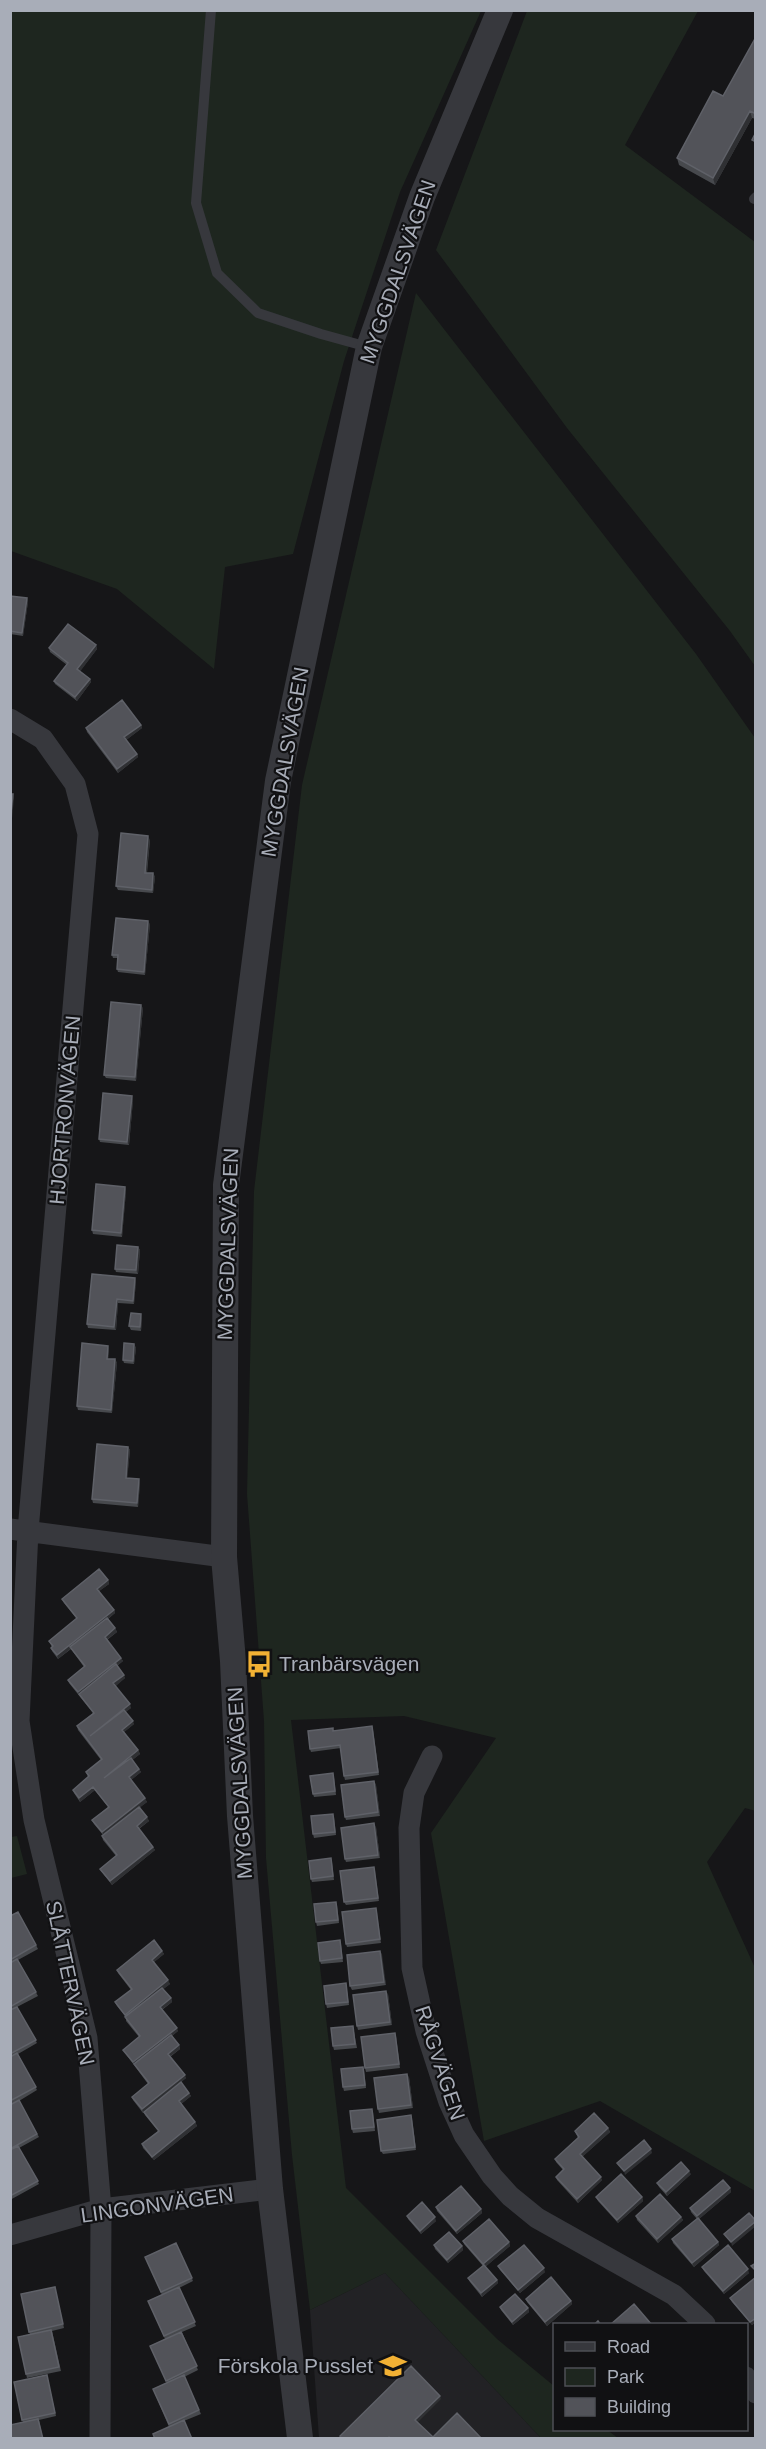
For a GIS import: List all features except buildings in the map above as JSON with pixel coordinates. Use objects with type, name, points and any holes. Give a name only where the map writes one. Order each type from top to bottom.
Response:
[{"type":"street","name":"MYGGDALSVÄGEN","points":[[300,2439],[270,2189],[240,1816],[233,1661],[224,1557],[226,1185],[278,781],[369,347],[422,196],[500,10]]},
{"type":"street","name":"HJORTRONVÄGEN","points":[[10,719],[42,739],[75,784],[88,834],[19,1530]]},
{"type":"street","points":[[19,1530],[224,1557]]},
{"type":"street","name":"SLÅTTERVÄGEN","points":[[19,1530],[19,1721],[34,1820],[87,2038],[101,2210],[100,2439]]},
{"type":"street","name":"RÅGVÄGEN","points":[[432,1756],[414,1793],[409,1828],[412,1968],[426,2031],[449,2102],[464,2135],[492,2176],[510,2196],[537,2218],[674,2295],[703,2323]]},
{"type":"street","name":"LINGONVÄGEN","points":[[10,2235],[101,2210],[270,2189]]},
{"type":"street","points":[[748,2380],[756,2393]]},
{"type":"lane","points":[[211,10],[196,203],[217,273],[258,313],[369,347]]},
{"type":"shaded area","name":"Förskola Pusslet","points":[[385,2273],[541,2438],[319,2438],[310,2310]]},
{"type":"green space","points":[[11,11],[481,11],[400,192],[344,361],[293,554],[225,567],[214,669],[117,589],[11,551]]},
{"type":"green space","points":[[527,11],[698,11],[625,145],[755,242],[755,666],[730,631],[567,428],[436,250]]},
{"type":"green space","points":[[416,293],[696,654],[755,738],[756,1811],[745,1808],[707,1862],[755,1968],[755,2191],[600,2101],[484,2141],[431,1833],[496,1738],[404,1716],[291,1720],[346,2188],[497,2339],[553,2385],[553,2431],[608,2431],[618,2438],[541,2438],[385,2273],[310,2310],[292,2155],[266,1858],[264,1721],[247,1494],[254,1191],[302,785]]},
{"type":"green space","points":[[17,1836],[27,1874],[11,1878],[11,1837]]},
{"type":"place","name":"Tranbärsvägen","points":[[259,1664]]},
{"type":"place","name":"Förskola Pusslet","points":[[393,2366]]}]
